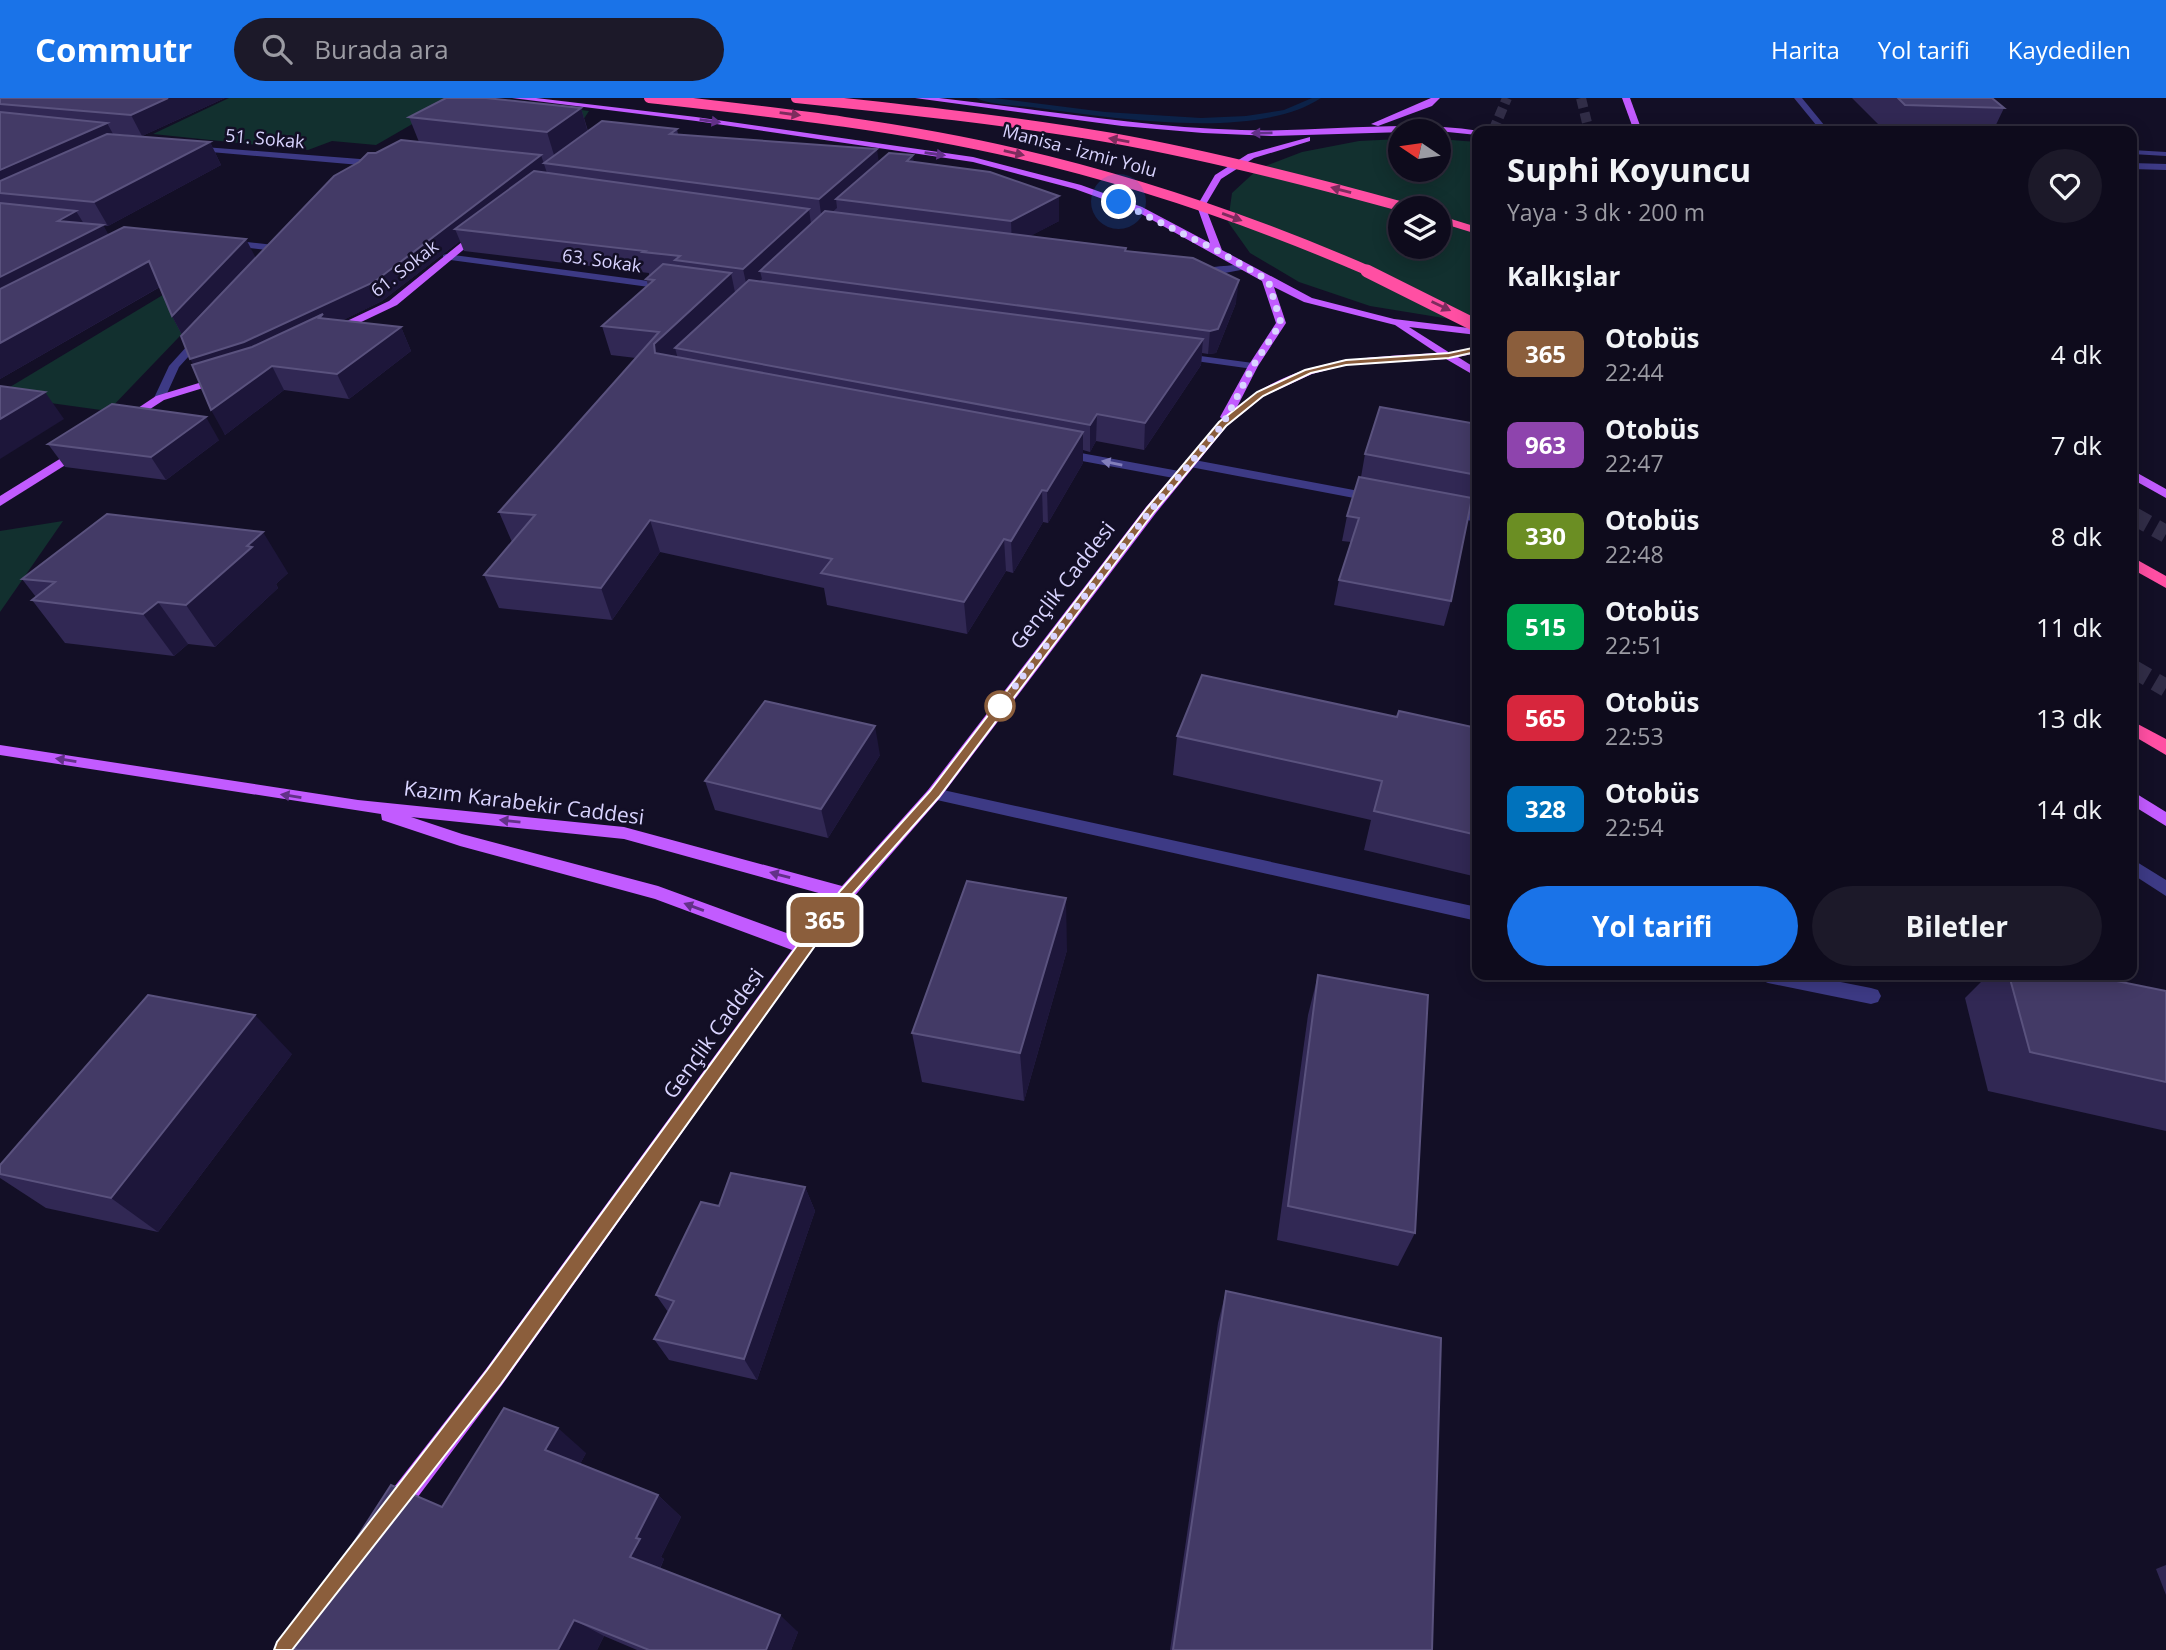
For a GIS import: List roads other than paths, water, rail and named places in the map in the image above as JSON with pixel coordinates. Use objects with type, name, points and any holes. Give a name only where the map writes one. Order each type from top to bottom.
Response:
[{"type":"highway","name":"Manisa - İzmir Yolu","points":[[649,98],[868,125],[971,143],[1119,181],[1284,236],[1363,269],[1472,324]]},
{"type":"highway","name":"Manisa - İzmir Yolu","points":[[796,98],[1073,132],[1220,160],[1388,203]]},
{"type":"highway","points":[[1451,222],[1472,228]]},
{"type":"highway","points":[[2137,565],[2166,583]]},
{"type":"highway","points":[[2137,730],[2166,748]]},
{"type":"main road","points":[[516,98],[593,103],[974,160],[1078,187],[1139,209],[1308,300],[1394,322],[1472,331]]},
{"type":"main road","points":[[919,98],[1175,130],[1244,133],[1437,129],[1472,132]]},
{"type":"main road","points":[[1218,251],[1201,206],[1218,177],[1251,156],[1297,141],[1354,131],[1429,104],[1436,98]]},
{"type":"main road","points":[[1626,98],[1636,126]]},
{"type":"main road","points":[[593,103],[597,117]]},
{"type":"main road","points":[[642,124],[666,116]]},
{"type":"main road","name":"61. Sokak","points":[[321,338],[393,303],[446,257],[487,227]]},
{"type":"main road","name":"Gençlik Caddesi","points":[[1223,424],[1253,366],[1281,323],[1268,280]]},
{"type":"main road","points":[[1394,322],[1472,371]]},
{"type":"main road","name":"Gençlik Caddesi","points":[[377,1530],[494,1377],[804,947],[846,894],[934,794],[1184,469],[1223,424],[1260,394],[1308,372],[1346,362],[1449,356],[1472,351]]},
{"type":"main road","points":[[114,428],[160,398],[235,375]]},
{"type":"main road","points":[[0,502],[92,443]]},
{"type":"main road","points":[[2137,477],[2166,494]]},
{"type":"main road","name":"Kazım Karabekir Caddesi","points":[[1,752],[358,806],[624,833],[846,894]]},
{"type":"main road","points":[[2137,800],[2166,820]]},
{"type":"main road","name":"Kazım Karabekir Caddesi","points":[[358,806],[460,840],[658,893],[804,947]]},
{"type":"street","points":[[1798,98],[1821,126]]},
{"type":"street","name":"51. Sokak","points":[[183,147],[360,163]]},
{"type":"street","points":[[2137,152],[2166,154]]},
{"type":"street","points":[[352,172],[360,163],[391,155]]},
{"type":"street","points":[[2137,166],[2166,167]]},
{"type":"street","points":[[274,258],[292,239]]},
{"type":"street","points":[[219,242],[283,248]]},
{"type":"street","name":"63. Sokak","points":[[446,257],[685,289]]},
{"type":"street","points":[[1188,270],[1214,272],[1243,267]]},
{"type":"street","points":[[160,398],[174,366],[211,327]]},
{"type":"street","points":[[1171,355],[1253,366]]},
{"type":"street","points":[[1043,449],[1385,500]]},
{"type":"street","points":[[1437,510],[1472,517]]},
{"type":"street","points":[[934,794],[1472,913]]},
{"type":"street","points":[[2137,869],[2166,889]]},
{"type":"street","points":[[1793,980],[1871,996]]},
{"type":"waterway","points":[[979,98],[1153,119],[1201,120],[1246,118],[1286,111],[1318,98]]},
{"type":"tunnel","points":[[1495,126],[1507,98]]},
{"type":"tunnel","points":[[1581,98],[1588,126]]},
{"type":"tunnel","points":[[2137,518],[2166,534]]},
{"type":"tunnel","points":[[2137,671],[2166,688]]}]
